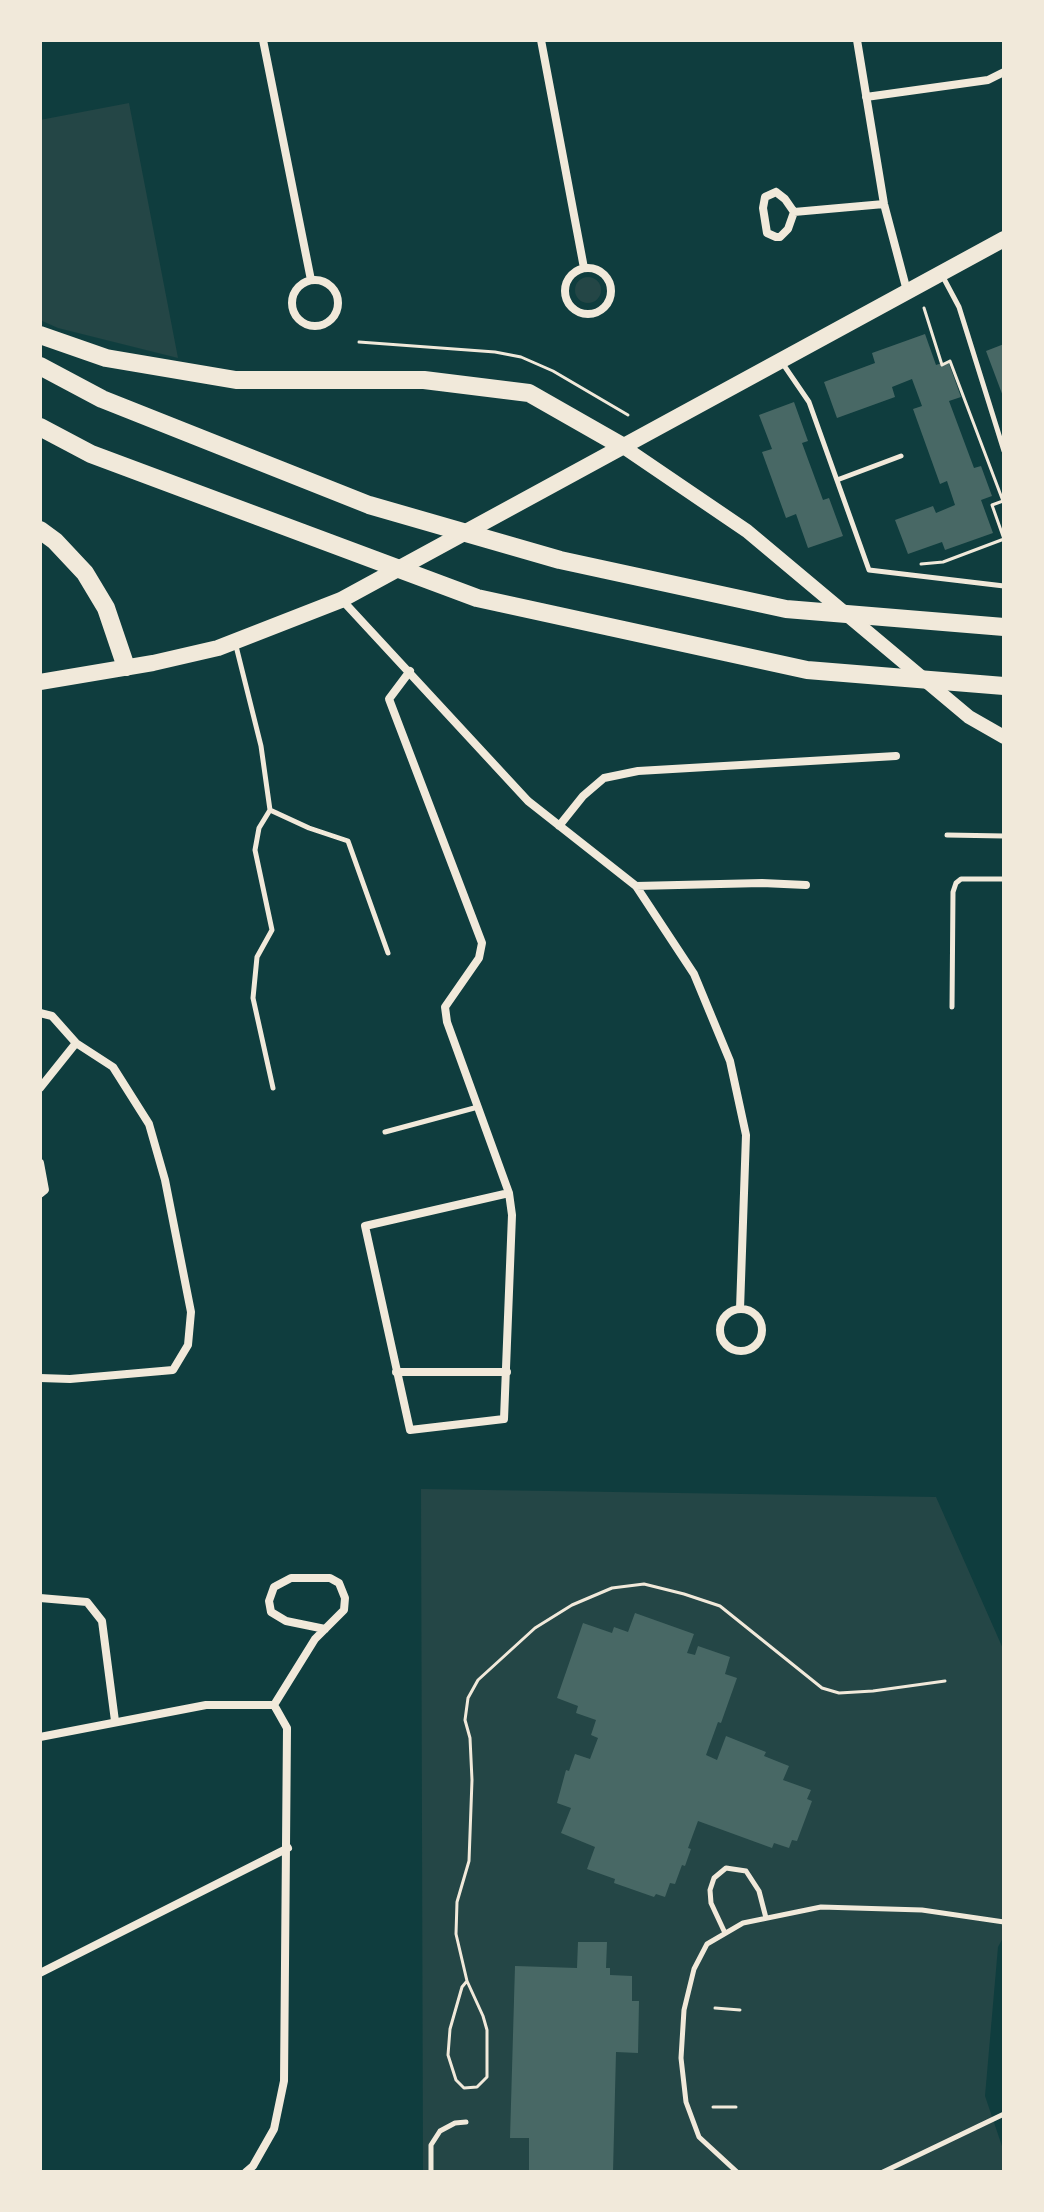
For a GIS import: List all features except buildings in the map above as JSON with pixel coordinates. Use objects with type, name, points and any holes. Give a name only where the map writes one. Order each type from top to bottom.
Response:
[{"type":"highway","points":[[40,335],[106,358],[236,380],[424,380],[529,393],[622,446]]},
{"type":"highway","points":[[40,366],[102,399],[369,505],[560,560],[786,609],[1004,627]]},
{"type":"highway","points":[[40,427],[91,454],[477,598],[807,670],[1004,686]]},
{"type":"highway","points":[[40,530],[55,541],[85,573],[106,608],[126,667]]},
{"type":"main road","points":[[40,682],[218,648],[341,600],[1004,239]]},
{"type":"main road","points":[[622,446],[700,497],[798,571],[959,708],[1004,737]]},
{"type":"street","points":[[263,40],[311,280]]},
{"type":"street","points":[[541,40],[584,268]]},
{"type":"street","points":[[857,40],[884,204],[907,291]]},
{"type":"street","points":[[866,97],[988,80],[1004,72]]},
{"type":"street","points":[[776,192],[794,212],[791,223],[780,237],[767,233],[763,208],[768,194],[776,192]]},
{"type":"street","points":[[794,212],[884,204]]},
{"type":"street","points":[[584,268],[592,268],[605,275],[612,289],[608,304],[596,313],[581,314],[565,297],[566,282],[576,271],[584,268]]},
{"type":"street","points":[[311,280],[326,282],[339,299],[336,314],[325,324],[317,326],[302,322],[293,310],[293,294],[311,280]]},
{"type":"street","points":[[341,600],[528,801],[636,886],[694,974],[730,1061],[746,1135],[740,1309]]},
{"type":"street","points":[[410,671],[389,699],[482,943],[479,958],[445,1007],[447,1022],[509,1193],[512,1215],[504,1419],[410,1430],[365,1226],[509,1193]]},
{"type":"street","points":[[559,826],[583,796],[604,778],[638,771],[896,756]]},
{"type":"street","points":[[636,886],[806,885]]},
{"type":"street","points":[[40,1013],[52,1016],[76,1043],[113,1067],[149,1124],[165,1180],[191,1312],[188,1345],[173,1370],[70,1379],[40,1378]]},
{"type":"street","points":[[40,1088],[76,1043]]},
{"type":"street","points":[[40,1163],[45,1190],[40,1194]]},
{"type":"street","points":[[740,1309],[758,1318],[761,1331],[757,1343],[745,1350],[726,1345],[720,1332],[727,1314],[740,1309]]},
{"type":"street","points":[[396,1372],[507,1372]]},
{"type":"street","points":[[274,1705],[315,1639],[325,1629],[344,1610],[345,1598],[339,1583],[330,1578],[291,1578],[274,1587],[269,1601],[271,1612],[286,1621],[325,1629]]},
{"type":"street","points":[[40,1598],[87,1602],[102,1621],[115,1721]]},
{"type":"street","points":[[40,1737],[206,1705],[274,1705]]},
{"type":"street","points":[[246,2172],[253,2166],[274,2129],[284,2081],[287,1728],[274,1705]]},
{"type":"street","points":[[40,1973],[288,1848]]},
{"type":"lane","points":[[940,273],[959,307],[1004,451]]},
{"type":"lane","points":[[780,360],[809,402],[869,570],[1004,586]]},
{"type":"lane","points":[[837,480],[901,456]]},
{"type":"lane","points":[[235,641],[261,746],[270,810],[259,828],[255,850],[272,930],[257,957],[253,998],[273,1088]]},
{"type":"lane","points":[[270,810],[348,841],[388,953]]},
{"type":"lane","points":[[947,835],[1004,836]]},
{"type":"lane","points":[[952,1007],[953,892],[956,883],[961,879],[1004,879]]},
{"type":"lane","points":[[385,1132],[479,1107]]},
{"type":"lane","points":[[725,1933],[711,1903],[710,1890],[714,1878],[726,1868],[746,1871],[759,1891],[766,1918]]},
{"type":"lane","points":[[737,2172],[699,2137],[686,2102],[681,2058],[684,2010],[694,1969],[707,1944],[743,1923],[821,1907],[922,1910],[1004,1922]]},
{"type":"lane","points":[[883,2172],[1004,2114]]},
{"type":"lane","points":[[431,2172],[431,2145],[440,2131],[455,2123],[466,2122]]},
{"type":"path","points":[[902,574],[906,566],[943,562],[1004,539],[992,505],[1003,501],[950,361],[942,365],[924,308]]},
{"type":"path","points":[[359,342],[437,346],[521,357],[553,371],[628,415]]},
{"type":"path","points":[[467,1981],[462,1987],[450,2029],[448,2055],[456,2080],[464,2088],[477,2087],[487,2077],[487,2030],[467,1981],[456,1934],[457,1902],[469,1861],[472,1780],[470,1738],[465,1720],[468,1698],[478,1680],[535,1628],[572,1605],[612,1588],[644,1584],[720,1606],[822,1688],[839,1693],[945,1681]]},
{"type":"path","points":[[715,2008],[740,2010]]},
{"type":"path","points":[[713,2107],[736,2107]]},
{"type":"shaded area","points":[[129,103],[178,358],[58,328],[40,320],[40,120]]},
{"type":"shaded area","points":[[588,277],[597,281],[601,290],[597,299],[588,303],[579,299],[575,290],[579,281]]},
{"type":"shaded area","points":[[421,1489],[936,1497],[1004,1651],[1004,1936],[998,1947],[985,2096],[1004,2152],[1004,2172],[423,2172]]}]
